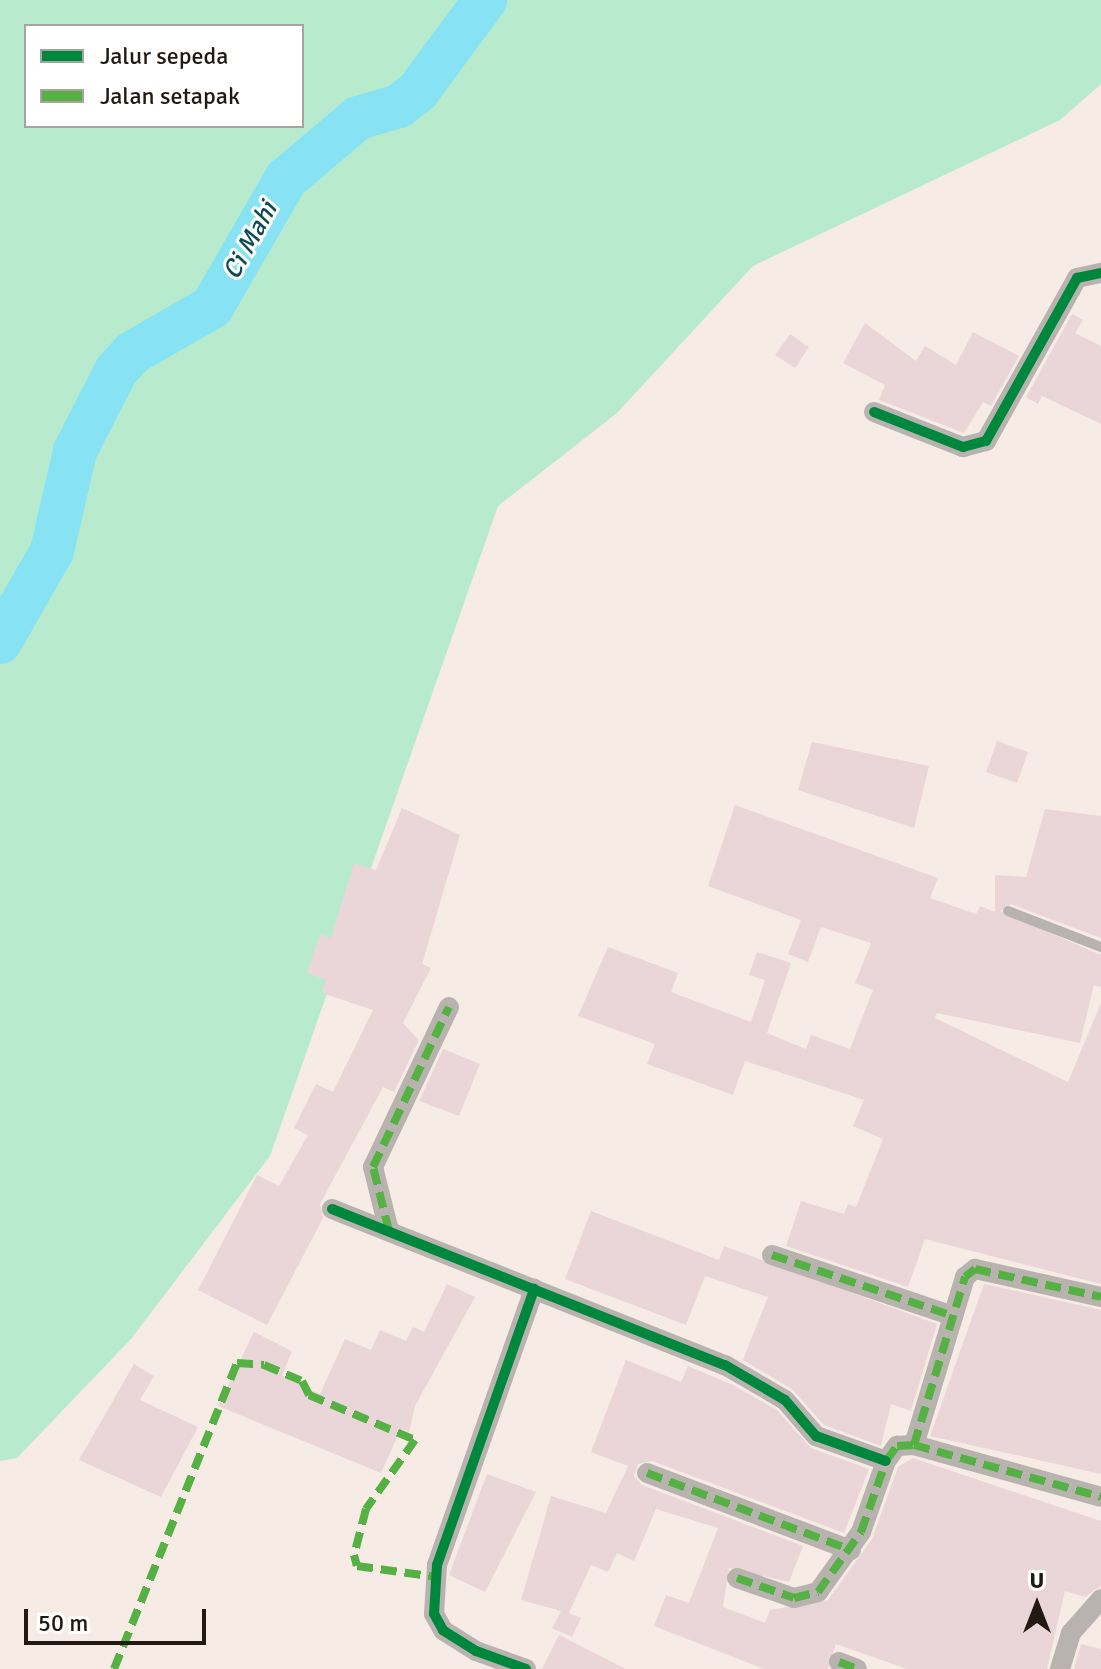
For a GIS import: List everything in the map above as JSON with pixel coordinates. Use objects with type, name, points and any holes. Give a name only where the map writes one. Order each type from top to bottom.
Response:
[{"type":"street","points":[[874,412],[963,447],[986,441],[1077,278],[1101,273]]},
{"type":"street","points":[[389,1231],[373,1167],[449,1007]]},
{"type":"street","points":[[332,1209],[738,1372],[785,1400],[816,1436],[886,1461]]},
{"type":"street","points":[[772,1255],[953,1316]]},
{"type":"street","points":[[914,1445],[953,1316],[975,1269],[1101,1297]]},
{"type":"street","points":[[526,1669],[476,1651],[443,1630],[434,1614],[437,1565],[534,1289]]},
{"type":"street","points":[[737,1578],[806,1599],[851,1550],[886,1461],[897,1446],[914,1445],[1101,1497]]},
{"type":"street","points":[[647,1473],[851,1550]]},
{"type":"street","points":[[1060,1669],[1081,1621],[1101,1599]]},
{"type":"street","points":[[1081,1621],[1101,1627]]},
{"type":"lane","points":[[1008,911],[1101,947]]},
{"type":"green space","points":[[0,0],[1101,0],[1101,84],[1060,120],[753,266],[617,413],[498,506],[270,1156],[131,1339],[17,1458],[0,1461]]},
{"type":"building","points":[[1072,314],[1083,320],[1075,333],[1101,346],[1101,424],[1042,396],[1038,404],[1026,397]]},
{"type":"building","points":[[865,323],[916,361],[925,346],[956,365],[973,332],[1019,356],[991,406],[983,402],[964,433],[879,400],[885,385],[843,363]]},
{"type":"building","points":[[790,334],[809,347],[795,368],[775,355]]},
{"type":"building","points":[[997,741],[1028,752],[1017,783],[986,772]]},
{"type":"building","points":[[812,742],[929,766],[914,828],[798,790]]},
{"type":"building","points":[[735,805],[938,878],[930,898],[976,914],[980,906],[995,912],[995,875],[1026,877],[1045,809],[1101,816],[1101,938],[1011,904],[1000,911],[1101,955],[1101,987],[1094,985],[1080,1043],[937,1013],[935,1018],[1068,1082],[1101,1003],[1101,1284],[925,1239],[908,1287],[786,1246],[801,1201],[844,1214],[848,1204],[856,1207],[883,1139],[853,1126],[864,1100],[745,1061],[733,1095],[647,1064],[655,1044],[578,1016],[608,947],[678,973],[671,992],[751,1022],[765,980],[749,975],[757,952],[791,963],[767,1033],[806,1049],[811,1035],[850,1049],[873,990],[855,983],[871,943],[821,927],[808,962],[788,954],[801,920],[708,886]]},
{"type":"building","points":[[402,808],[460,835],[422,964],[431,968],[403,1023],[419,1040],[394,1092],[383,1087],[320,1204],[323,1218],[267,1325],[198,1290],[257,1175],[279,1186],[308,1135],[294,1128],[316,1084],[333,1092],[373,1010],[322,993],[326,980],[307,973],[320,934],[331,938],[354,863],[376,870]]},
{"type":"building","points":[[443,1049],[480,1064],[459,1116],[419,1101]]},
{"type":"building","points":[[591,1211],[719,1260],[724,1246],[937,1324],[911,1411],[891,1404],[881,1446],[824,1425],[792,1389],[743,1360],[768,1297],[705,1276],[686,1325],[565,1279]]},
{"type":"building","points":[[447,1284],[475,1297],[415,1406],[409,1432],[401,1429],[381,1473],[218,1406],[254,1332],[292,1351],[282,1376],[320,1394],[345,1339],[371,1350],[380,1330],[406,1341],[413,1327],[424,1332]]},
{"type":"building","points":[[984,1284],[1101,1310],[1101,1474],[930,1436]]},
{"type":"building","points":[[626,1360],[681,1382],[688,1366],[733,1385],[777,1410],[811,1448],[869,1469],[844,1533],[652,1461],[638,1464],[634,1476],[642,1485],[803,1546],[789,1582],[729,1568],[723,1607],[765,1623],[770,1610],[828,1600],[872,1539],[898,1467],[913,1458],[1101,1521],[1101,1586],[1085,1597],[1065,1591],[1047,1669],[907,1669],[836,1644],[828,1669],[764,1669],[654,1626],[666,1595],[689,1603],[718,1528],[656,1509],[634,1561],[617,1553],[608,1572],[591,1565],[569,1613],[581,1618],[572,1637],[552,1628],[561,1611],[521,1600],[551,1496],[606,1513],[628,1466],[591,1452]]},
{"type":"building","points":[[134,1364],[154,1376],[140,1400],[198,1427],[161,1497],[79,1460]]},
{"type":"building","points":[[487,1474],[536,1492],[485,1592],[449,1575]]},
{"type":"building","points":[[559,1635],[626,1669],[542,1669]]},
{"type":"building","points":[[1081,1644],[1101,1649],[1101,1669],[1074,1669]]},
{"type":"waterway","name":"Ci Mahi","points":[[0,642],[52,551],[75,451],[116,371],[132,353],[212,307],[286,179],[358,118],[399,106],[418,91],[485,0]]},
{"type":"marked path","points":[[389,1231],[373,1167],[449,1007]]},
{"type":"marked path","points":[[772,1255],[953,1316]]},
{"type":"marked path","points":[[737,1578],[794,1598],[818,1592],[861,1532],[886,1461],[897,1446],[914,1445],[965,1277],[975,1269],[1101,1297]]},
{"type":"marked path","points":[[114,1669],[237,1363],[264,1365],[302,1381],[309,1395],[415,1440],[366,1509],[354,1555],[357,1566],[436,1577]]},
{"type":"marked path","points":[[914,1445],[1101,1497]]},
{"type":"marked path","points":[[647,1473],[851,1550]]},
{"type":"marked path","points":[[839,1662],[857,1669]]},
{"type":"cycle path","points":[[874,412],[963,447],[986,441],[1077,278],[1101,273]]},
{"type":"cycle path","points":[[332,1209],[725,1365],[785,1400],[816,1436],[886,1461]]},
{"type":"cycle path","points":[[526,1669],[476,1651],[443,1630],[434,1614],[437,1565],[534,1289]]}]
